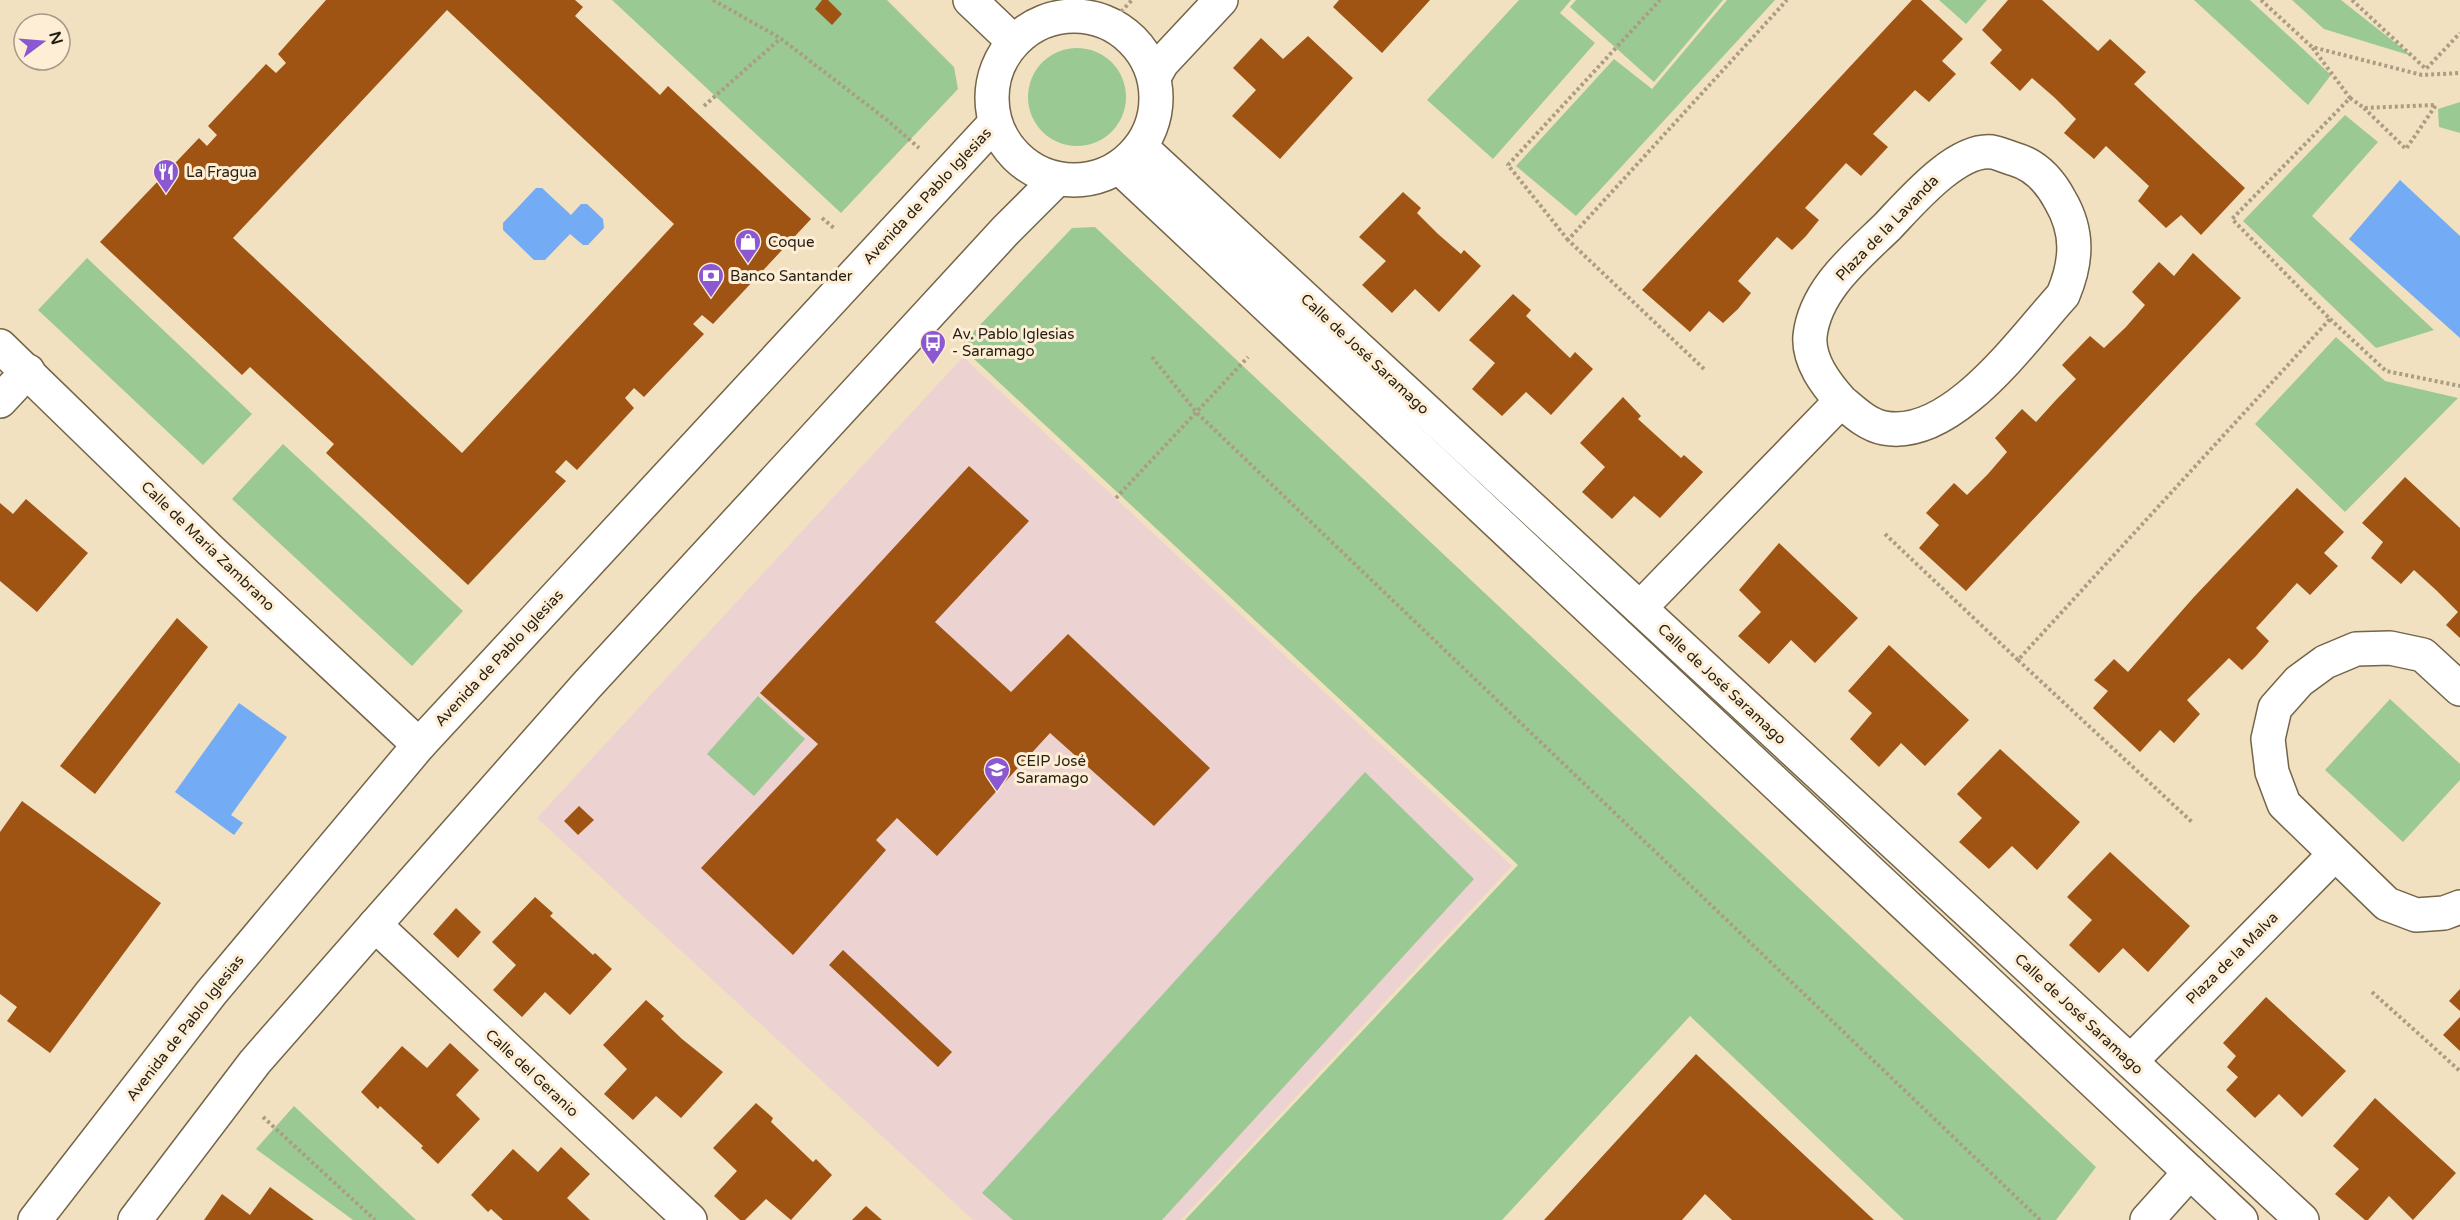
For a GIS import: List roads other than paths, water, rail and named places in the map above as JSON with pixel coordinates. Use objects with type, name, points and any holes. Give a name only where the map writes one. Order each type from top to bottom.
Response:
[{"type":"street","points":[[970,0],[1012,39]]},
{"type":"street","points":[[1158,70],[1103,10],[1062,16],[1035,24],[1012,39],[1000,59],[993,79],[991,102],[994,125],[1006,146],[1025,164],[1056,180],[1088,179],[1133,160],[1151,126],[1158,70],[1221,0]]},
{"type":"street","name":"Avenida de Pablo Iglesias","points":[[35,1220],[211,993],[419,744],[994,125]]},
{"type":"street","name":"Plaza de la Lavanda","points":[[1991,152],[2023,162],[2050,181],[2068,212],[2076,246],[2072,274],[2063,295],[1968,399],[1941,417],[1911,426],[1884,428],[1859,417],[1841,400],[1824,382],[1815,360],[1810,338],[1818,307],[1837,277],[1944,170],[1967,159],[1991,152]]},
{"type":"street","points":[[1133,160],[2241,1220]]},
{"type":"street","name":"Calle de José Saramago","points":[[1133,160],[1640,608],[2302,1220]]},
{"type":"street","points":[[135,1220],[255,1062],[587,685],[1006,231],[1056,180]]},
{"type":"street","name":"Calle de María Zambrano","points":[[0,346],[210,550],[419,744]]},
{"type":"street","points":[[0,401],[28,371]]},
{"type":"street","points":[[1640,608],[1841,400]]},
{"type":"street","points":[[2460,688],[2423,655],[2391,648],[2356,650],[2325,662],[2299,681],[2275,708],[2268,739],[2272,772],[2284,804],[2387,904],[2416,915],[2444,913],[2460,907]]},
{"type":"street","name":"Plaza de la Malva","points":[[2131,1061],[2334,855]]},
{"type":"street","name":"Calle del Geranio","points":[[375,925],[690,1220]]},
{"type":"street","points":[[2147,1220],[2190,1172]]},
{"type":"water","points":[[2400,180],[2460,236],[2460,338],[2349,239]]},
{"type":"water","points":[[536,188],[542,188],[571,215],[581,204],[587,204],[603,219],[604,228],[588,245],[583,245],[570,234],[545,260],[534,260],[503,230],[503,223]]},
{"type":"water","points":[[239,703],[287,737],[231,815],[243,823],[234,835],[175,792]]},
{"type":"place","name":"La Fragua","points":[[166,195]]},
{"type":"place","name":"Coque","points":[[748,265]]},
{"type":"place","name":"Banco Santander","points":[[711,299]]},
{"type":"place","name":"Av. Pablo Iglesias - Saramago","points":[[933,366]]},
{"type":"place","name":"CEIP José Saramago","points":[[997,793]]}]
